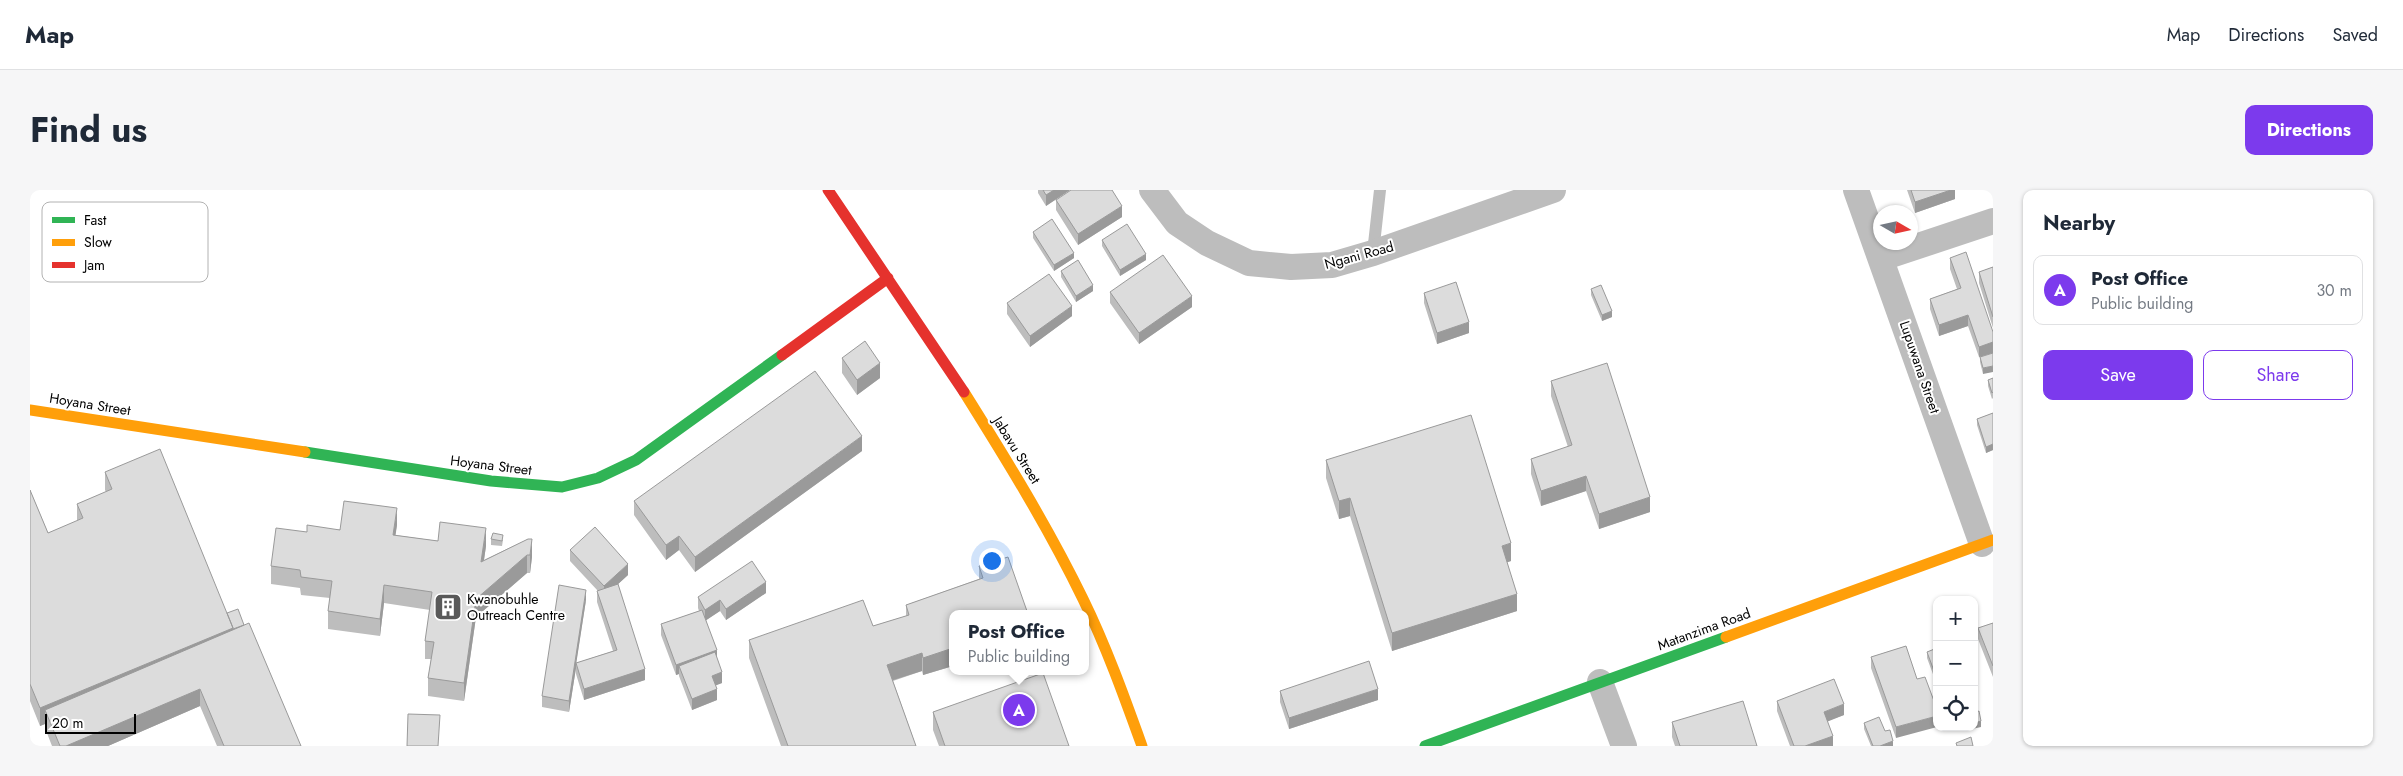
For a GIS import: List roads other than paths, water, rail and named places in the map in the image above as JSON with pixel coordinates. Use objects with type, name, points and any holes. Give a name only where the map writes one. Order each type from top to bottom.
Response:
[{"type":"street","name":"Jabavu Street","points":[[828,190],[888,278],[1035,506],[1086,610]]},
{"type":"street","name":"Ngani Road","points":[[1152,190],[1177,223],[1207,243],[1249,263],[1291,267],[1332,265],[1373,254],[1553,190]]},
{"type":"street","name":"Lupuwana Street","points":[[1856,190],[1987,542]]},
{"type":"street","points":[[1882,258],[1993,221]]},
{"type":"street","name":"Hoyana Street","points":[[30,410],[491,481],[562,487],[598,478],[636,460],[888,278]]},
{"type":"street","name":"Matanzima Road","points":[[1424,746],[1987,542]]},
{"type":"street","name":"Jabavu Street","points":[[1089,616],[1108,657],[1142,746]]},
{"type":"street","points":[[1600,682],[1624,746]]},
{"type":"lane","points":[[1373,254],[1380,190]]},
{"type":"place","name":"Kwanobuhle Outreach Centre","points":[[448,607]]},
{"type":"place","name":"Post Office","points":[[1019,710]]}]
